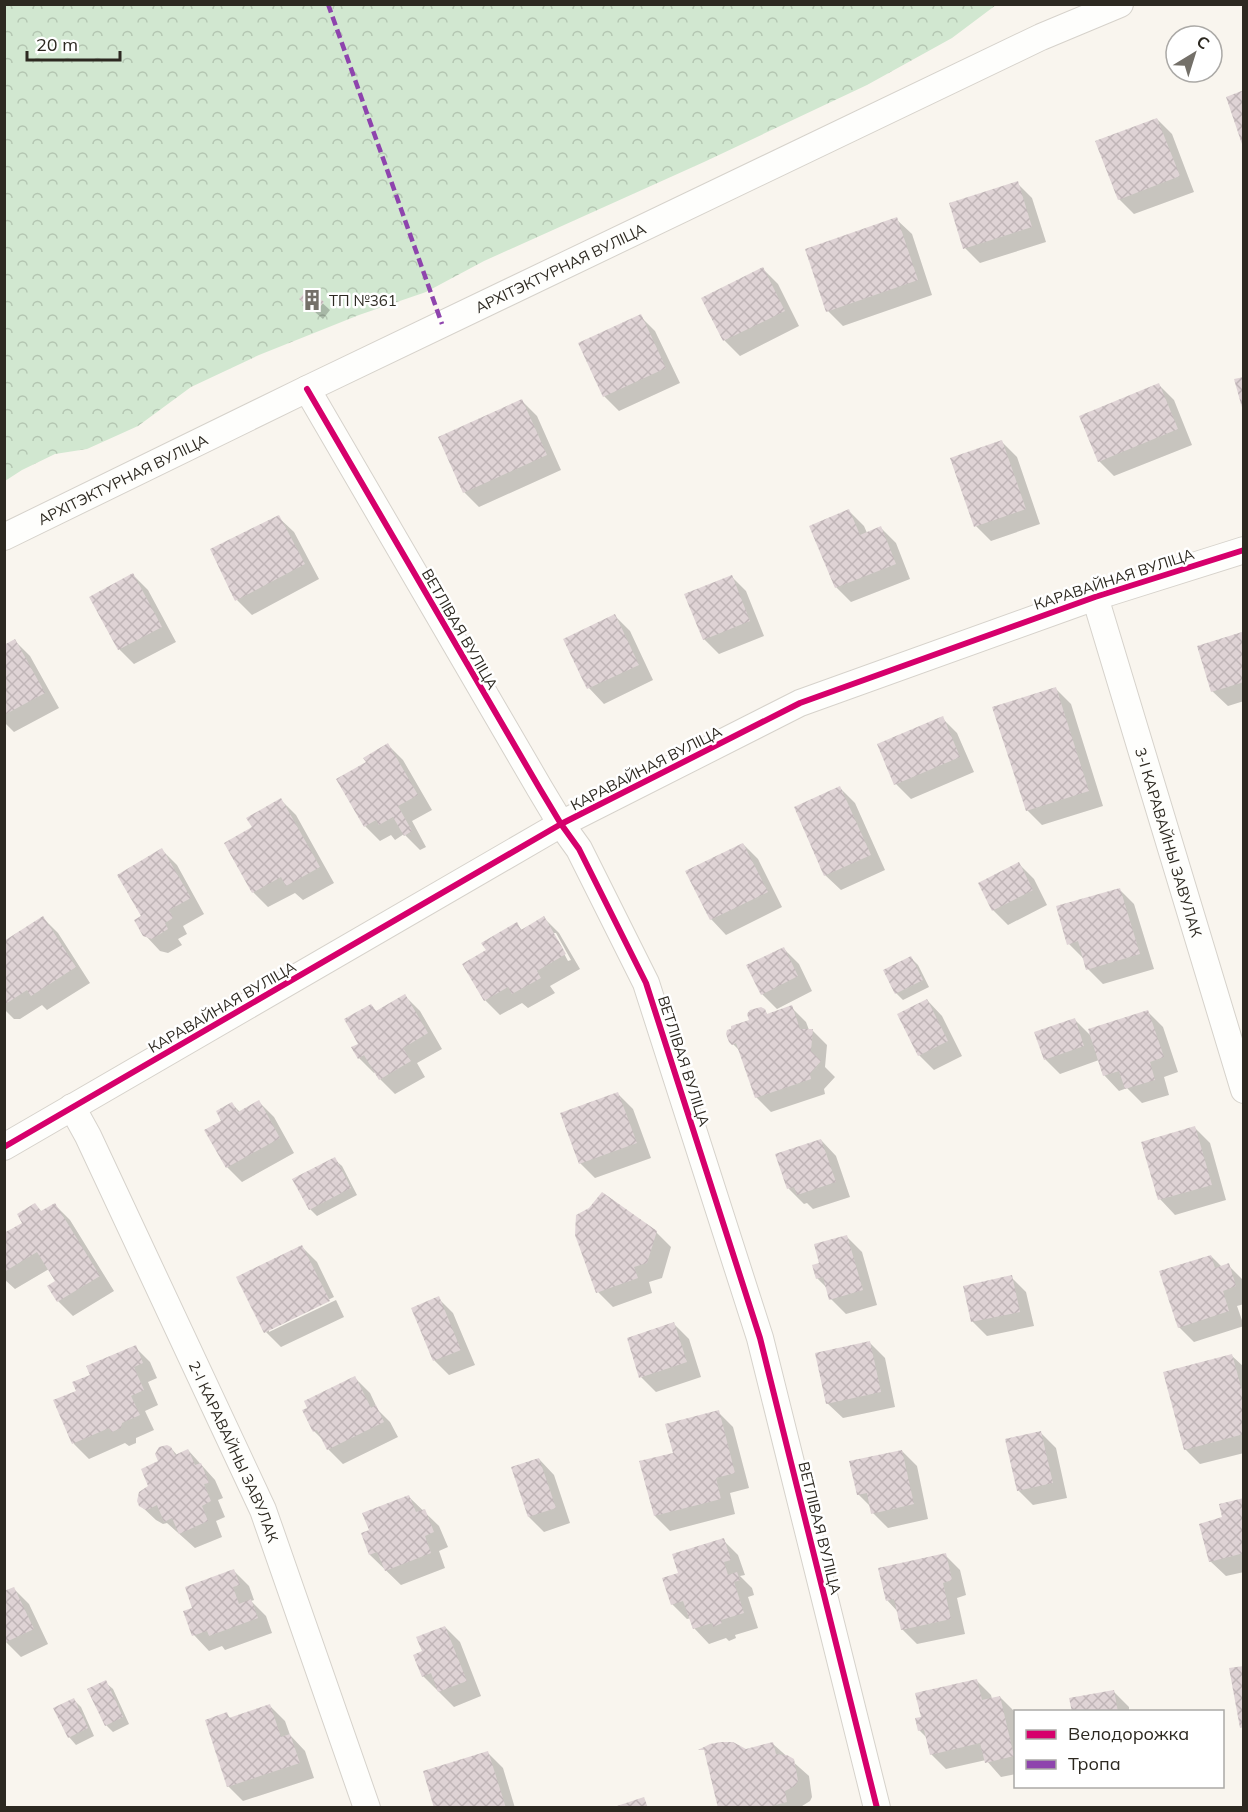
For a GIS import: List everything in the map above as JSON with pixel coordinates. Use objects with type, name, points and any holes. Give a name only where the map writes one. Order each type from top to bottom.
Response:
[{"type":"street","name":"АРХІТЭКТУРНАЯ ВУЛІЦА","points":[[4,537],[306,389],[1041,37],[1120,4]]},
{"type":"street","name":"ВЕТЛІВАЯ ВУЛІЦА","points":[[306,389],[561,824],[579,849],[646,983],[760,1338],[877,1808]]},
{"type":"street","name":"КАРАВАЙНАЯ ВУЛІЦА","points":[[4,1147],[561,824],[800,703],[1095,597],[1244,550]]},
{"type":"street","name":"3-І КАРАВАЙНЫ ЗАВУЛАК","points":[[1095,597],[1244,1090]]},
{"type":"street","name":"2-І КАРАВАЙНЫ ЗАВУЛАК","points":[[72,1107],[88,1136],[263,1510],[367,1808]]},
{"type":"green space","points":[[5,5],[996,5],[952,38],[867,85],[704,162],[484,261],[426,292],[359,315],[259,355],[191,387],[138,426],[87,449],[55,454],[5,481]]},
{"type":"building","points":[[1244,90],[1244,147],[1243,147],[1226,97]]},
{"type":"building","points":[[1157,118],[1180,176],[1118,200],[1095,141]]},
{"type":"building","points":[[1018,181],[1032,227],[963,249],[949,203]]},
{"type":"building","points":[[897,217],[918,280],[826,312],[805,249]]},
{"type":"building","points":[[763,267],[785,311],[723,341],[701,298]]},
{"type":"building","name":"ТП №361","points":[[308,288],[324,302],[315,313],[299,299]]},
{"type":"building","points":[[641,314],[666,368],[603,397],[578,343]]},
{"type":"building","points":[[1244,377],[1244,411],[1243,411],[1234,379]]},
{"type":"building","points":[[1159,383],[1178,429],[1098,462],[1079,416]]},
{"type":"building","points":[[522,399],[547,455],[463,493],[438,437]]},
{"type":"building","points":[[1002,440],[1026,509],[974,527],[950,458]]},
{"type":"building","points":[[849,509],[860,535],[881,526],[896,564],[835,588],[809,526]]},
{"type":"building","points":[[279,515],[305,564],[235,601],[210,549]]},
{"type":"building","points":[[133,573],[162,627],[118,650],[89,597]]},
{"type":"building","points":[[732,575],[750,621],[703,640],[684,594]]},
{"type":"building","points":[[615,614],[639,665],[587,689],[563,639]]},
{"type":"building","points":[[1242,632],[1244,682],[1211,692],[1197,646]]},
{"type":"building","points":[[15,639],[45,693],[4,715],[4,645]]},
{"type":"building","points":[[1056,687],[1089,791],[1026,811],[992,707]]},
{"type":"building","points":[[943,716],[960,757],[894,785],[877,744]]},
{"type":"building","points":[[388,743],[418,795],[398,806],[412,831],[404,836],[393,817],[379,825],[376,820],[364,827],[336,779],[366,762],[363,758]]},
{"type":"building","points":[[840,786],[871,855],[824,876],[794,807]]},
{"type":"building","points":[[281,798],[320,867],[286,886],[281,877],[252,893],[224,843],[252,827],[246,818]]},
{"type":"building","points":[[743,843],[768,892],[710,920],[685,871]]},
{"type":"building","points":[[162,848],[191,898],[169,910],[173,918],[165,923],[168,929],[152,939],[143,936],[134,920],[141,916],[117,875]]},
{"type":"building","points":[[1019,862],[1033,890],[992,911],[978,883]]},
{"type":"building","points":[[1120,888],[1140,954],[1086,970],[1078,941],[1067,945],[1056,906]]},
{"type":"building","points":[[43,916],[76,967],[31,996],[27,990],[4,1005],[4,941]]},
{"type":"building","points":[[544,916],[566,954],[537,971],[541,978],[512,994],[508,987],[484,1001],[462,964],[486,950],[481,943],[517,922],[521,930]]},
{"type":"building","points":[[784,947],[798,976],[761,995],[746,965]]},
{"type":"building","points":[[911,956],[923,980],[895,994],[883,970]]},
{"type":"building","points":[[405,994],[428,1033],[403,1048],[411,1061],[379,1080],[364,1055],[358,1059],[351,1047],[358,1044],[344,1019],[371,1004],[376,1011]]},
{"type":"building","points":[[927,999],[948,1041],[918,1056],[897,1014]]},
{"type":"building","points":[[792,1005],[800,1029],[813,1029],[811,1051],[821,1061],[810,1074],[811,1079],[755,1098],[736,1043],[732,1045],[729,1042],[727,1030],[731,1029],[731,1026],[749,1020],[747,1014],[750,1010],[761,1007],[767,1014]]},
{"type":"building","points":[[1148,1010],[1164,1057],[1150,1062],[1155,1080],[1125,1089],[1119,1071],[1103,1076],[1088,1029]]},
{"type":"building","points":[[1075,1018],[1084,1046],[1044,1060],[1034,1032]]},
{"type":"building","points":[[618,1092],[637,1143],[579,1164],[560,1113]]},
{"type":"building","points":[[259,1100],[280,1138],[226,1168],[204,1130],[221,1121],[216,1111],[232,1102],[238,1112]]},
{"type":"building","points":[[1195,1126],[1212,1185],[1158,1200],[1141,1142]]},
{"type":"building","points":[[821,1139],[836,1182],[797,1195],[794,1187],[787,1189],[775,1154]]},
{"type":"building","points":[[335,1157],[351,1188],[309,1210],[292,1179]]},
{"type":"building","points":[[602,1192],[657,1231],[647,1263],[634,1267],[638,1278],[596,1293],[575,1235],[576,1215],[589,1208]]},
{"type":"building","points":[[35,1203],[41,1211],[55,1203],[100,1276],[57,1302],[47,1286],[55,1281],[37,1252],[4,1272],[4,1233],[22,1223],[17,1214]]},
{"type":"building","points":[[847,1235],[863,1290],[829,1300],[823,1277],[816,1279],[812,1265],[819,1263],[814,1244]]},
{"type":"building","points":[[302,1245],[330,1301],[264,1333],[236,1277]]},
{"type":"building","points":[[1211,1255],[1215,1268],[1229,1263],[1236,1286],[1223,1291],[1229,1311],[1178,1328],[1159,1271]]},
{"type":"building","points":[[1012,1275],[1020,1312],[971,1322],[963,1286]]},
{"type":"building","points":[[439,1296],[461,1350],[433,1361],[411,1308]]},
{"type":"building","points":[[674,1322],[687,1362],[639,1378],[627,1338]]},
{"type":"building","points":[[870,1341],[881,1392],[826,1404],[815,1353]]},
{"type":"building","points":[[136,1345],[143,1363],[134,1367],[144,1390],[131,1396],[140,1415],[122,1423],[121,1428],[112,1432],[109,1428],[72,1444],[53,1400],[76,1391],[72,1382],[90,1375],[86,1366]]},
{"type":"building","points":[[1232,1354],[1244,1398],[1244,1434],[1184,1450],[1163,1372]]},
{"type":"building","points":[[355,1376],[371,1408],[376,1405],[384,1422],[327,1450],[317,1430],[313,1432],[302,1410],[307,1408],[304,1401]]},
{"type":"building","points":[[719,1410],[735,1473],[716,1478],[721,1499],[654,1516],[639,1461],[673,1453],[665,1424]]},
{"type":"building","points":[[1041,1431],[1053,1483],[1017,1491],[1005,1439]]},
{"type":"building","points":[[167,1445],[171,1447],[175,1455],[188,1449],[195,1465],[201,1463],[209,1483],[204,1484],[211,1501],[202,1506],[208,1521],[179,1534],[172,1518],[164,1522],[157,1505],[147,1510],[139,1506],[137,1501],[139,1492],[148,1486],[141,1469],[158,1461],[155,1454],[159,1447]]},
{"type":"building","points":[[902,1450],[914,1504],[871,1514],[867,1493],[857,1495],[849,1461]]},
{"type":"building","points":[[539,1458],[556,1508],[528,1517],[511,1467]]},
{"type":"building","points":[[409,1495],[416,1512],[425,1509],[434,1532],[425,1536],[431,1553],[385,1571],[377,1552],[369,1555],[361,1533],[369,1530],[362,1513]]},
{"type":"building","points":[[1244,1498],[1244,1553],[1209,1562],[1199,1524],[1222,1517],[1219,1504]]},
{"type":"building","points":[[724,1538],[731,1560],[724,1562],[728,1575],[737,1572],[740,1580],[734,1582],[744,1613],[721,1620],[722,1623],[713,1627],[712,1623],[693,1629],[683,1601],[671,1605],[662,1578],[678,1573],[672,1554]]},
{"type":"building","points":[[946,1553],[952,1580],[943,1583],[951,1619],[901,1630],[894,1599],[886,1601],[878,1568]]},
{"type":"building","points":[[234,1569],[240,1585],[233,1587],[239,1604],[251,1599],[258,1618],[209,1636],[207,1631],[192,1636],[183,1611],[192,1608],[185,1587]]},
{"type":"building","points":[[14,1587],[34,1629],[4,1643],[4,1591]]},
{"type":"building","points":[[445,1626],[467,1681],[438,1692],[431,1673],[422,1677],[413,1655],[422,1651],[416,1637]]},
{"type":"building","points":[[1244,1666],[1244,1727],[1240,1728],[1229,1668]]},
{"type":"building","points":[[977,1679],[982,1700],[1000,1696],[1014,1756],[985,1763],[980,1743],[930,1755],[924,1730],[918,1731],[915,1718],[921,1717],[915,1693]]},
{"type":"building","points":[[106,1680],[123,1717],[105,1726],[87,1689]]},
{"type":"building","points":[[1114,1690],[1118,1710],[1072,1710],[1069,1698]]},
{"type":"building","points":[[74,1698],[88,1728],[68,1738],[53,1708]]},
{"type":"building","points":[[270,1704],[281,1737],[290,1734],[300,1763],[227,1787],[205,1720],[227,1712],[229,1718]]},
{"type":"building","points":[[721,1742],[733,1742],[746,1749],[773,1742],[776,1754],[787,1755],[794,1759],[798,1781],[795,1786],[785,1791],[787,1802],[764,1808],[718,1808],[704,1750],[698,1750]]},
{"type":"building","points":[[488,1751],[506,1808],[434,1808],[423,1771]]},
{"type":"building","points":[[644,1797],[648,1808],[614,1808],[614,1807]]},
{"type":"marked path","points":[[328,4],[442,324]]},
{"type":"cycle path","points":[[307,389],[540,789],[579,849],[646,983],[760,1338],[877,1808]]},
{"type":"cycle path","points":[[4,1147],[561,824],[800,703],[1095,597],[1244,550]]},
{"type":"place","name":"ТП №361","points":[[312,300]]}]
